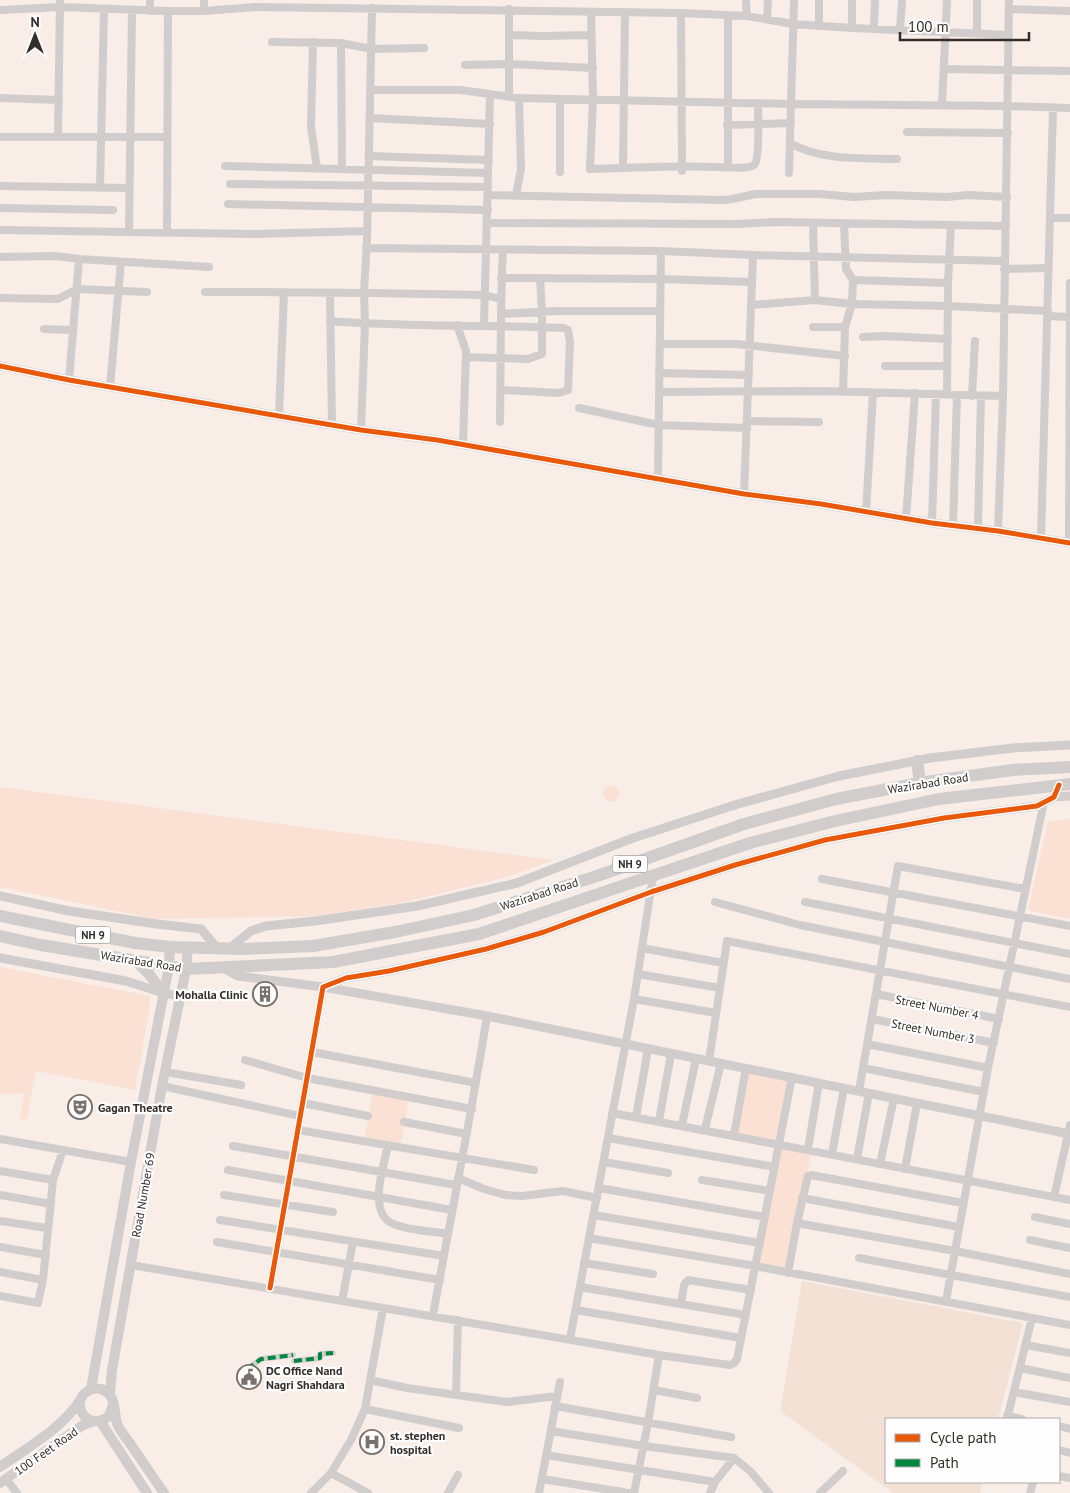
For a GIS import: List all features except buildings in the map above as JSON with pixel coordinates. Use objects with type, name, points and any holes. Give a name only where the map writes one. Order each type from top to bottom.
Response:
[{"type":"highway","points":[[917,761],[920,783]]},
{"type":"highway","points":[[1067,787],[1069,767]]},
{"type":"highway","name":"Wazirabad Road","points":[[0,916],[135,943],[170,947],[313,946],[474,916],[597,876],[744,824],[836,799],[920,783],[1013,770],[1069,767]]},
{"type":"highway","name":"Wazirabad Road","points":[[0,936],[41,945],[186,969],[333,962],[479,934],[517,923],[750,843],[835,821],[939,799],[1067,787]]},
{"type":"main road","name":"Road Number 69","points":[[87,1392],[169,966],[170,947]]},
{"type":"main road","name":"Road Number 69","points":[[112,1400],[112,1370],[162,1086],[186,969],[188,948]]},
{"type":"main road","points":[[136,961],[146,970],[163,994]]},
{"type":"main road","points":[[112,1400],[109,1416],[97,1421],[90,1420],[82,1413],[80,1404],[87,1392],[102,1389],[112,1400],[117,1424],[164,1493]]},
{"type":"main road","name":"100 Feet Road","points":[[0,1467],[61,1423],[87,1392]]},
{"type":"main road","points":[[97,1421],[143,1492]]},
{"type":"main road","name":"100 Feet Road","points":[[3,1481],[83,1425],[97,1421]]},
{"type":"street","points":[[120,0],[121,10]]},
{"type":"street","points":[[150,0],[150,11]]},
{"type":"street","points":[[204,0],[204,11]]},
{"type":"street","points":[[746,0],[746,16]]},
{"type":"street","points":[[767,19],[768,0]]},
{"type":"street","points":[[789,173],[794,0]]},
{"type":"street","points":[[819,0],[819,24]]},
{"type":"street","points":[[852,0],[852,28]]},
{"type":"street","points":[[874,28],[875,0]]},
{"type":"street","points":[[900,30],[902,0]]},
{"type":"street","points":[[942,105],[947,0]]},
{"type":"street","points":[[977,0],[977,33]]},
{"type":"street","points":[[998,530],[1003,396],[1009,0]]},
{"type":"street","points":[[0,10],[60,3],[89,4],[104,9],[168,12],[204,11],[240,4],[681,13],[746,16],[793,24],[819,24],[852,28],[1009,35]]},
{"type":"street","points":[[58,137],[60,3]]},
{"type":"street","points":[[361,430],[372,8]]},
{"type":"street","points":[[100,188],[104,9]]},
{"type":"street","points":[[1009,9],[1070,11]]},
{"type":"street","points":[[130,232],[132,10]]},
{"type":"street","points":[[509,10],[509,97]]},
{"type":"street","points":[[167,232],[168,12]]},
{"type":"street","points":[[591,12],[593,99],[590,169],[741,168],[753,166],[757,153],[758,103]]},
{"type":"street","points":[[623,168],[625,12]]},
{"type":"street","points":[[681,13],[682,168]]},
{"type":"street","points":[[728,15],[728,162]]},
{"type":"street","points":[[509,35],[592,35]]},
{"type":"street","points":[[272,42],[342,43],[372,48],[424,48]]},
{"type":"street","points":[[313,42],[311,127],[317,168]]},
{"type":"street","points":[[342,43],[342,169]]},
{"type":"street","points":[[465,65],[510,64],[592,68]]},
{"type":"street","points":[[944,69],[1070,70]]},
{"type":"street","points":[[370,90],[460,90],[519,98],[1070,108]]},
{"type":"street","points":[[484,325],[490,95]]},
{"type":"street","points":[[0,98],[59,100]]},
{"type":"street","points":[[516,196],[521,169],[519,98]]},
{"type":"street","points":[[560,99],[560,172]]},
{"type":"street","points":[[1041,537],[1053,108]]},
{"type":"street","points":[[370,118],[490,124]]},
{"type":"street","points":[[727,125],[791,123]]},
{"type":"street","points":[[907,132],[1008,133]]},
{"type":"street","points":[[0,137],[166,138]]},
{"type":"street","points":[[790,143],[802,150],[834,156],[897,159]]},
{"type":"street","points":[[369,156],[489,160]]},
{"type":"street","points":[[225,166],[488,173]]},
{"type":"street","points":[[230,184],[368,185],[488,191],[516,196],[723,200],[756,194],[1007,198]]},
{"type":"street","points":[[0,186],[129,188]]},
{"type":"street","points":[[228,204],[488,210]]},
{"type":"street","points":[[0,208],[113,210]]},
{"type":"street","points":[[1050,218],[1070,218]]},
{"type":"street","points":[[488,223],[813,223],[1006,226]]},
{"type":"street","points":[[813,223],[814,300]]},
{"type":"street","points":[[844,224],[846,269],[853,280],[852,304],[846,327],[844,392]]},
{"type":"street","points":[[947,394],[948,283],[951,226]]},
{"type":"street","points":[[0,230],[254,234],[367,231]]},
{"type":"street","points":[[366,248],[503,249],[950,259],[1049,268]]},
{"type":"street","points":[[500,422],[502,326],[500,300],[503,249]]},
{"type":"street","points":[[658,478],[660,252]]},
{"type":"street","points":[[744,494],[753,255]]},
{"type":"street","points":[[0,257],[56,256],[208,267]]},
{"type":"street","points":[[69,380],[79,259]]},
{"type":"street","points":[[110,387],[121,262]]},
{"type":"street","points":[[502,278],[661,279],[752,282]]},
{"type":"street","points":[[466,357],[528,359],[542,354],[540,278]]},
{"type":"street","points":[[853,280],[948,283]]},
{"type":"street","points":[[0,366],[69,380],[361,430],[463,445],[744,494],[953,526],[998,530],[1070,543],[1070,283]]},
{"type":"street","points":[[0,298],[58,299],[77,289],[147,292]]},
{"type":"street","points":[[205,292],[364,292],[485,295],[500,300]]},
{"type":"street","points":[[279,416],[284,292]]},
{"type":"street","points":[[330,293],[332,425]]},
{"type":"street","points":[[752,305],[814,300],[852,304],[1004,308],[1070,317]]},
{"type":"street","points":[[501,314],[659,311]]},
{"type":"street","points":[[330,321],[365,324],[564,328],[568,330],[570,334],[568,390],[559,393],[501,390]]},
{"type":"street","points":[[457,325],[466,351],[463,445]]},
{"type":"street","points":[[813,327],[846,327]]},
{"type":"street","points":[[44,329],[73,330]]},
{"type":"street","points":[[863,337],[948,339]]},
{"type":"street","points":[[972,396],[975,341]]},
{"type":"street","points":[[660,344],[750,346],[845,356]]},
{"type":"street","points":[[885,366],[947,366]]},
{"type":"street","points":[[659,373],[749,375]]},
{"type":"street","points":[[659,392],[844,392],[1003,396]]},
{"type":"street","points":[[866,512],[873,393]]},
{"type":"street","points":[[906,519],[915,393]]},
{"type":"street","points":[[932,523],[936,394]]},
{"type":"street","points":[[953,526],[957,395]]},
{"type":"street","points":[[978,528],[981,396]]},
{"type":"street","points":[[579,408],[658,425],[748,425],[819,422]]},
{"type":"street","points":[[230,948],[252,931],[266,926],[417,906],[517,883],[634,838],[738,804],[839,776],[917,761],[1013,748],[1070,744]]},
{"type":"street","points":[[1054,797],[1067,787]]},
{"type":"street","points":[[323,987],[346,978],[389,971],[486,949],[544,932],[651,892],[735,865],[825,840],[944,818],[1031,808],[1054,797],[1067,787]]},
{"type":"street","points":[[946,1301],[988,1068],[1044,802]]},
{"type":"street","points":[[859,1091],[898,866],[1025,889]]},
{"type":"street","points":[[570,1340],[634,999],[653,876]]},
{"type":"street","points":[[822,879],[1070,926]]},
{"type":"street","points":[[0,896],[69,911],[200,929],[217,948]]},
{"type":"street","points":[[715,902],[800,925],[1070,979]]},
{"type":"street","points":[[805,902],[1070,954]]},
{"type":"street","points":[[709,1061],[727,941],[1070,1007]]},
{"type":"street","points":[[642,948],[724,963]]},
{"type":"street","points":[[0,958],[126,981],[163,994],[180,996]]},
{"type":"street","points":[[221,967],[238,976],[323,987],[487,1016],[979,1116],[1069,1131],[1054,1197]]},
{"type":"street","points":[[638,974],[720,988]]},
{"type":"street","points":[[270,1288],[323,987]]},
{"type":"street","name":"Street Number 4","points":[[876,994],[999,1019]]},
{"type":"street","points":[[634,999],[716,1013]]},
{"type":"street","points":[[433,1315],[472,1109],[487,1016]]},
{"type":"street","name":"Street Number 3","points":[[872,1019],[994,1043]]},
{"type":"street","points":[[867,1044],[988,1068]]},
{"type":"street","points":[[636,1117],[648,1049]]},
{"type":"street","points":[[312,1052],[476,1083]]},
{"type":"street","points":[[659,1120],[672,1054]]},
{"type":"street","points":[[682,1125],[696,1059]]},
{"type":"street","points":[[245,1060],[307,1078],[472,1109]]},
{"type":"street","points":[[705,1130],[722,1063]]},
{"type":"street","points":[[734,1135],[746,1068]]},
{"type":"street","points":[[863,1068],[984,1092]]},
{"type":"street","points":[[166,1072],[241,1085]]},
{"type":"street","points":[[131,1265],[659,1355],[730,1365],[737,1358],[792,1078]]},
{"type":"street","points":[[808,1149],[819,1083]]},
{"type":"street","points":[[162,1086],[300,1116]]},
{"type":"street","points":[[832,1154],[844,1088]]},
{"type":"street","points":[[856,1159],[869,1093]]},
{"type":"street","points":[[880,1164],[894,1098]]},
{"type":"street","points":[[303,1103],[368,1116]]},
{"type":"street","points":[[905,1169],[917,1103]]},
{"type":"street","points":[[612,1113],[659,1120],[1070,1200]]},
{"type":"street","points":[[404,1122],[467,1134]]},
{"type":"street","points":[[298,1130],[534,1170]]},
{"type":"street","points":[[608,1138],[775,1166]]},
{"type":"street","points":[[0,1139],[131,1162]]},
{"type":"street","points":[[388,1145],[378,1197],[386,1220],[400,1226],[448,1234]]},
{"type":"street","points":[[233,1146],[383,1173],[457,1182],[505,1194],[522,1196],[563,1191],[597,1198]]},
{"type":"street","points":[[0,1296],[38,1302],[46,1256],[47,1228],[53,1180],[63,1150]]},
{"type":"street","points":[[604,1162],[668,1173]]},
{"type":"street","points":[[0,1170],[53,1180]]},
{"type":"street","points":[[228,1170],[452,1210]]},
{"type":"street","points":[[788,1273],[802,1198],[808,1176],[811,1174],[963,1204]]},
{"type":"street","points":[[702,1180],[770,1190]]},
{"type":"street","points":[[599,1188],[765,1217]]},
{"type":"street","points":[[224,1195],[333,1212]]},
{"type":"street","points":[[0,1196],[51,1204]]},
{"type":"street","points":[[802,1198],[959,1227]]},
{"type":"street","points":[[594,1215],[760,1243]]},
{"type":"street","points":[[1035,1217],[1070,1224]]},
{"type":"street","points":[[0,1220],[47,1228]]},
{"type":"street","points":[[220,1220],[444,1256]]},
{"type":"street","points":[[798,1222],[1070,1274]]},
{"type":"street","points":[[588,1238],[755,1266],[1070,1325]]},
{"type":"street","points":[[1030,1240],[1070,1248]]},
{"type":"street","points":[[217,1242],[440,1280]]},
{"type":"street","points":[[342,1301],[353,1242]]},
{"type":"street","points":[[0,1247],[46,1256]]},
{"type":"street","points":[[859,1258],[1070,1297]]},
{"type":"street","points":[[584,1263],[652,1274]]},
{"type":"street","points":[[0,1272],[43,1280]]},
{"type":"street","points":[[681,1304],[684,1285],[688,1280],[751,1290]]},
{"type":"street","points":[[580,1287],[746,1315]]},
{"type":"street","points":[[311,1493],[331,1473],[351,1440],[365,1409],[383,1308]]},
{"type":"street","points":[[576,1310],[741,1338]]},
{"type":"street","points":[[1007,1418],[1032,1318]]},
{"type":"street","points":[[456,1394],[458,1320]]},
{"type":"street","points":[[1026,1345],[1070,1353]]},
{"type":"street","points":[[247,1369],[261,1359],[320,1358],[320,1354],[333,1353]]},
{"type":"street","points":[[634,1493],[659,1355]]},
{"type":"street","points":[[1020,1368],[1070,1378]]},
{"type":"street","points":[[370,1380],[407,1388],[507,1402],[557,1396]]},
{"type":"street","points":[[540,1493],[560,1382]]},
{"type":"street","points":[[654,1390],[697,1398]]},
{"type":"street","points":[[1014,1392],[1070,1402]]},
{"type":"street","points":[[555,1406],[731,1437]]},
{"type":"street","points":[[365,1409],[459,1428]]},
{"type":"street","points":[[551,1431],[734,1458],[750,1471],[769,1493]]},
{"type":"street","points":[[546,1455],[715,1482]]},
{"type":"street","points":[[710,1493],[715,1482],[734,1458]]},
{"type":"street","points":[[820,1493],[844,1471]]},
{"type":"street","points":[[331,1473],[368,1493]]},
{"type":"street","points":[[448,1493],[458,1475]]},
{"type":"street","points":[[542,1479],[628,1493]]},
{"type":"street","points":[[3,1481],[17,1493]]},
{"type":"shaded area","points":[[611,786],[617,788],[619,794],[617,800],[611,802],[605,800],[603,794],[605,788]]},
{"type":"shaded area","points":[[0,787],[553,860],[510,876],[406,902],[315,916],[156,919],[0,887]]},
{"type":"shaded area","points":[[1070,819],[1070,919],[1028,910],[1048,822]]},
{"type":"shaded area","points":[[0,967],[150,996],[149,1013],[135,1090],[36,1071],[27,1119],[20,1119],[24,1093],[0,1094]]},
{"type":"shaded area","points":[[746,1068],[792,1077],[779,1143],[812,1150],[788,1273],[755,1266],[779,1144],[734,1135]]},
{"type":"shaded area","points":[[373,1091],[409,1097],[400,1148],[364,1141]]},
{"type":"shaded area","points":[[802,1281],[1023,1323],[998,1418],[885,1418],[885,1483],[982,1483],[980,1493],[893,1493],[780,1411]]},
{"type":"marked path","points":[[294,1361],[320,1358],[320,1354],[333,1353]]},
{"type":"marked path","points":[[247,1369],[261,1359],[293,1355]]},
{"type":"cycle path","points":[[0,366],[69,380],[361,430],[437,440],[744,494],[821,504],[932,523],[998,531],[1070,543]]},
{"type":"cycle path","points":[[270,1288],[323,987],[346,978],[389,971],[486,949],[544,932],[651,892],[735,865],[825,840],[944,818],[1037,806],[1054,797],[1059,785]]},
{"type":"place","name":"Mohalla Clinic","points":[[265,994]]},
{"type":"place","name":"Gagan Theatre","points":[[80,1107]]},
{"type":"place","name":"DC Office Nand Nagri Shahdara","points":[[249,1377]]},
{"type":"place","name":"st. stephen hospital","points":[[372,1442]]}]
